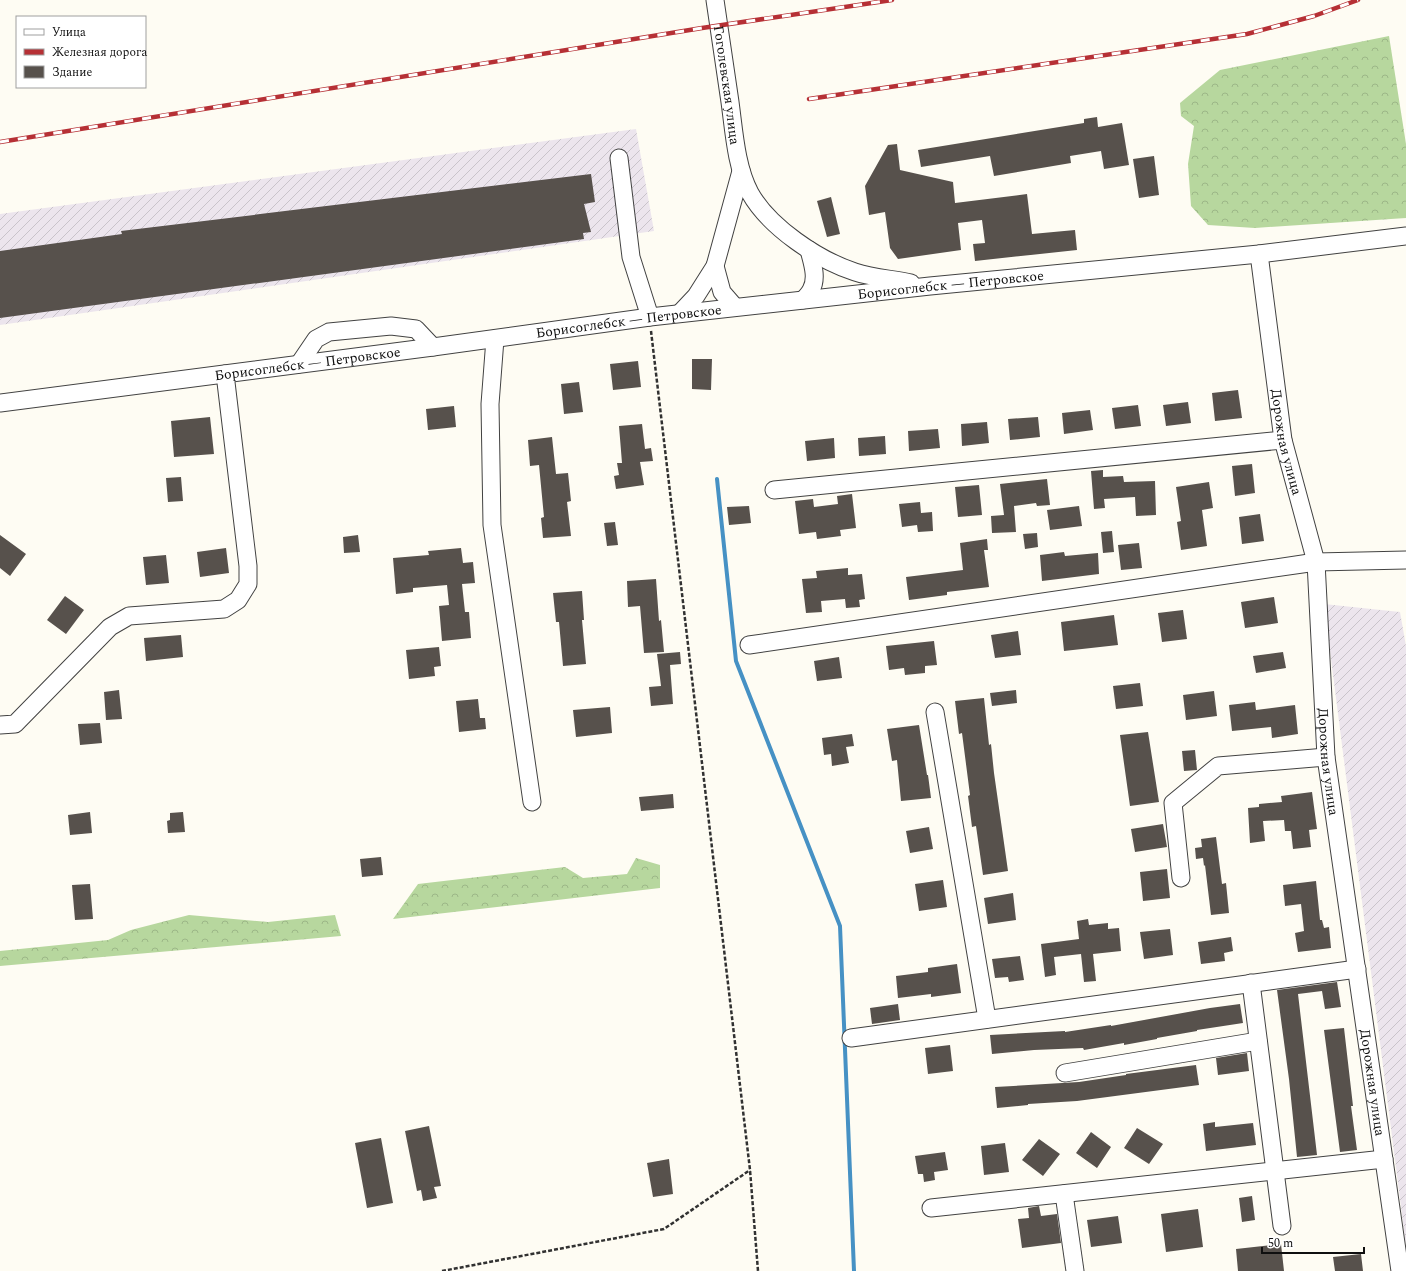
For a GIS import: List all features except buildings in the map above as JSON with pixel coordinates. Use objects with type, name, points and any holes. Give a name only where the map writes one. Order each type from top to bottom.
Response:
[{"type":"street","name":"Гоголевская улица","points":[[715,0],[741,171]]},
{"type":"street","points":[[620,158],[631,257],[650,317]]},
{"type":"street","points":[[741,171],[750,193],[760,208],[785,233],[809,250],[826,260],[855,272],[930,286]]},
{"type":"street","points":[[680,313],[696,296],[715,266],[741,171]]},
{"type":"street","name":"Борисоглебск — Петровское","points":[[0,403],[434,347],[680,313],[930,286],[1259,254],[1406,236]]},
{"type":"street","points":[[803,300],[812,290],[814,281],[814,272],[809,250]]},
{"type":"street","name":"Дорожная улица","points":[[1259,254],[1283,440],[1316,562],[1326,757],[1400,1271]]},
{"type":"street","points":[[715,266],[722,292],[735,307]]},
{"type":"street","points":[[298,364],[316,339],[328,332],[391,326],[416,329],[434,347]]},
{"type":"street","points":[[495,338],[490,404],[492,525],[532,802]]},
{"type":"street","points":[[0,725],[15,724],[110,627],[129,616],[224,609],[238,600],[248,584],[248,566],[225,374]]},
{"type":"street","points":[[774,490],[1283,440]]},
{"type":"street","points":[[749,645],[1316,562],[1406,560]]},
{"type":"street","points":[[935,712],[987,1020]]},
{"type":"street","points":[[1181,878],[1173,803],[1218,766],[1326,757]]},
{"type":"street","points":[[851,1038],[1357,969]]},
{"type":"street","points":[[1251,983],[1282,1226]]},
{"type":"street","points":[[1066,1073],[1258,1041]]},
{"type":"street","points":[[931,1208],[1384,1159]]},
{"type":"street","points":[[1064,1194],[1075,1271]]},
{"type":"path","points":[[650,317],[750,1170],[758,1271]]},
{"type":"path","points":[[442,1271],[664,1229],[750,1170]]},
{"type":"shaded area","points":[[636,129],[654,231],[0,325],[0,214]]},
{"type":"shaded area","points":[[1324,604],[1400,612],[1406,646],[1406,1246]]},
{"type":"green space","points":[[1389,36],[1406,144],[1406,218],[1255,228],[1208,225],[1191,206],[1188,164],[1194,126],[1181,116],[1180,103],[1220,70]]},
{"type":"green space","points":[[636,858],[660,865],[660,888],[393,919],[418,884],[565,867],[583,878],[627,874]]},
{"type":"green space","points":[[189,915],[268,922],[335,915],[341,936],[0,966],[0,951],[108,940],[131,930]]},
{"type":"waterway","points":[[717,479],[736,661],[840,926],[854,1271]]},
{"type":"railway","points":[[0,142],[702,28],[892,0]]},
{"type":"railway","points":[[809,99],[1247,34],[1314,16],[1358,0]]}]
